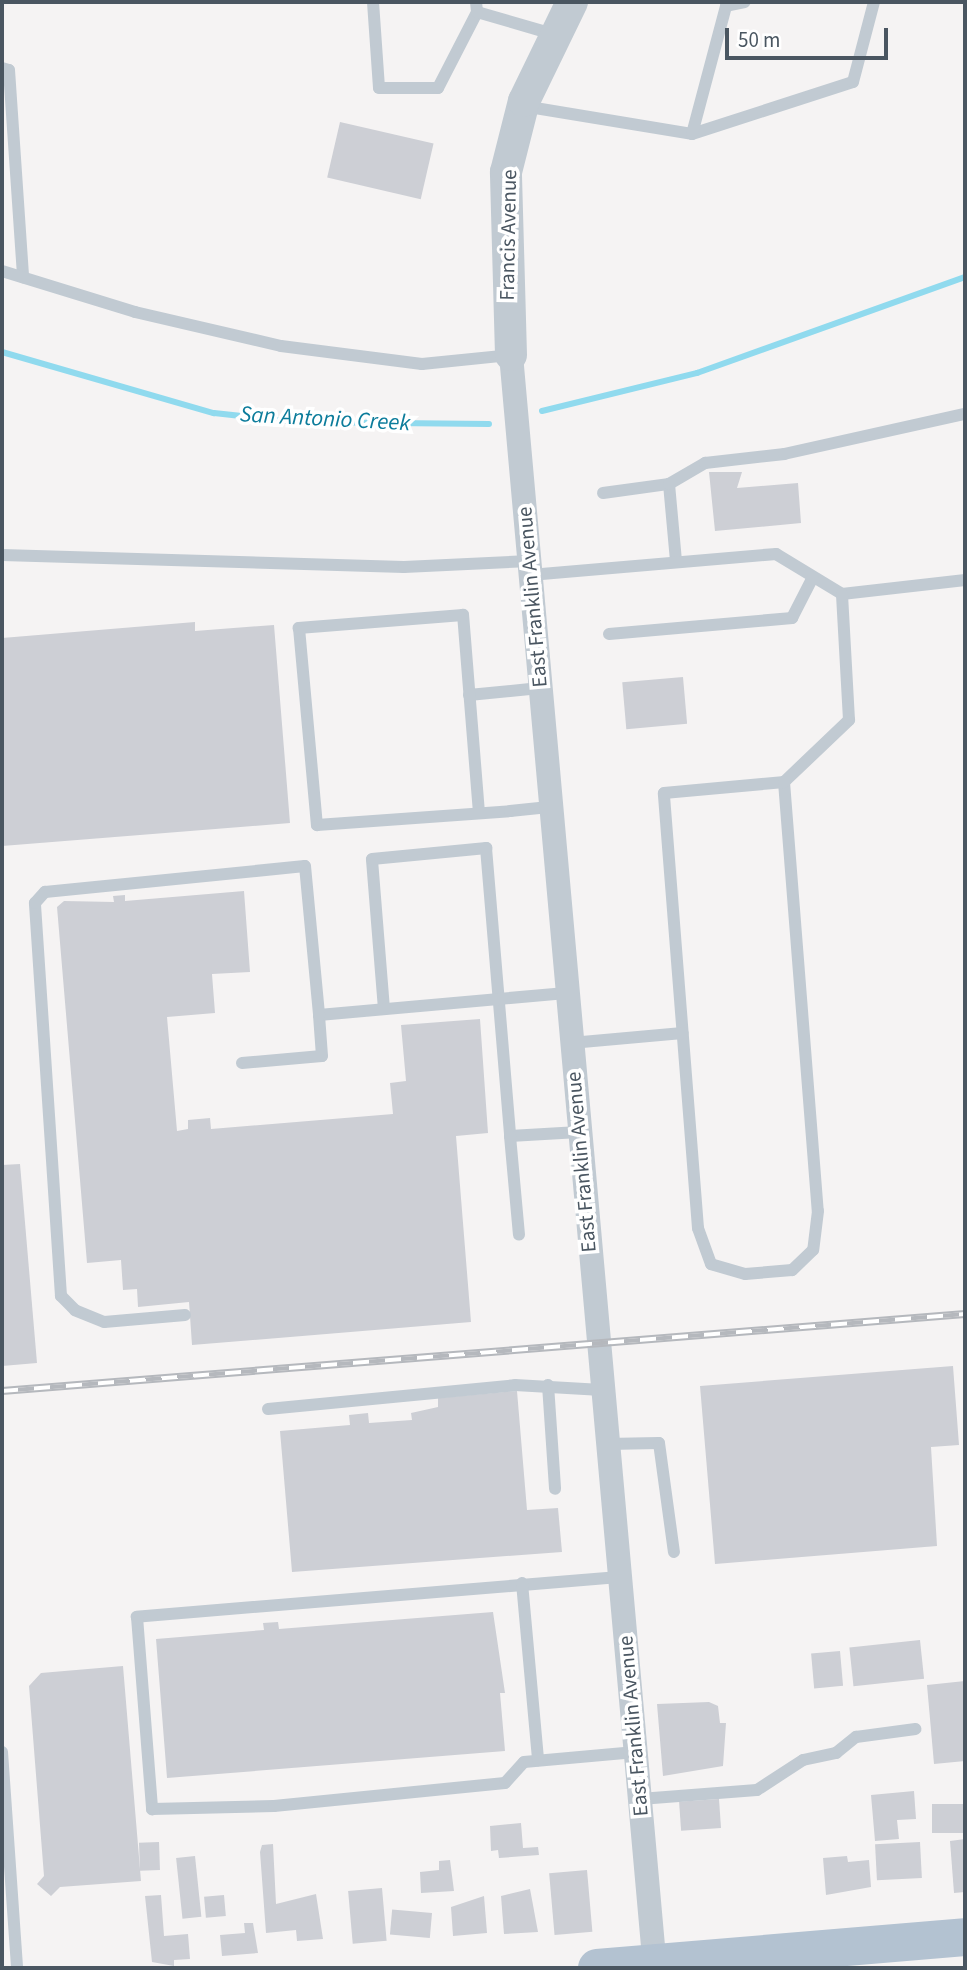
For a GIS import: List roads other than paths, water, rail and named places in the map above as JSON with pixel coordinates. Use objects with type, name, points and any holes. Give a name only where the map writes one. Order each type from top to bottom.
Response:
[{"type":"main road","points":[[597,1968],[655,1966],[965,1937]]},
{"type":"street","name":"Francis Avenue","points":[[511,355],[506,172],[523,106],[572,2]]},
{"type":"street","name":"East Franklin Avenue","points":[[511,355],[549,807],[655,1966]]},
{"type":"lane","points":[[373,2],[379,88],[438,88],[477,7],[556,35]]},
{"type":"lane","points":[[692,134],[726,4],[745,2]]},
{"type":"lane","points":[[523,106],[692,134],[853,82],[874,2]]},
{"type":"lane","points":[[2,68],[9,70],[23,278]]},
{"type":"lane","points":[[2,271],[135,312],[281,345],[422,364],[511,355]]},
{"type":"lane","points":[[603,494],[669,484],[705,463],[785,454],[965,414]]},
{"type":"lane","points":[[669,484],[676,561]]},
{"type":"lane","points":[[2,555],[529,568],[776,554],[842,594],[965,580]]},
{"type":"lane","points":[[609,634],[792,618],[813,578]]},
{"type":"lane","points":[[783,782],[818,1211],[814,1250],[792,1270],[745,1274],[711,1264],[698,1228],[664,793],[783,782],[849,720],[842,594]]},
{"type":"lane","points":[[479,813],[463,615],[299,628],[317,825],[479,813],[549,807]]},
{"type":"lane","points":[[469,695],[540,688]]},
{"type":"lane","points":[[384,1009],[372,859],[486,848],[519,1235]]},
{"type":"lane","points":[[185,1315],[104,1322],[75,1310],[61,1296],[35,903],[45,892],[305,866],[322,1056],[242,1063]]},
{"type":"lane","points":[[319,1015],[566,993]]},
{"type":"lane","points":[[571,1043],[683,1033]]},
{"type":"lane","points":[[510,1136],[579,1132]]},
{"type":"lane","points":[[268,1409],[548,1385],[602,1390]]},
{"type":"lane","points":[[548,1385],[555,1489]]},
{"type":"lane","points":[[607,1444],[659,1443],[674,1552]]},
{"type":"lane","points":[[619,1577],[136,1617],[152,1809],[274,1806],[505,1783],[524,1762],[636,1752]]},
{"type":"lane","points":[[522,1583],[538,1760]]},
{"type":"lane","points":[[640,1799],[757,1790],[803,1760],[836,1753],[856,1737],[915,1729]]},
{"type":"lane","points":[[2,1752],[17,1968]]},
{"type":"waterway","name":"San Antonio Creek","points":[[542,411],[697,373],[965,277]]},
{"type":"waterway","name":"San Antonio Creek","points":[[2,352],[214,413],[295,422],[489,424]]},
{"type":"railway","points":[[2,1391],[965,1314]]}]
